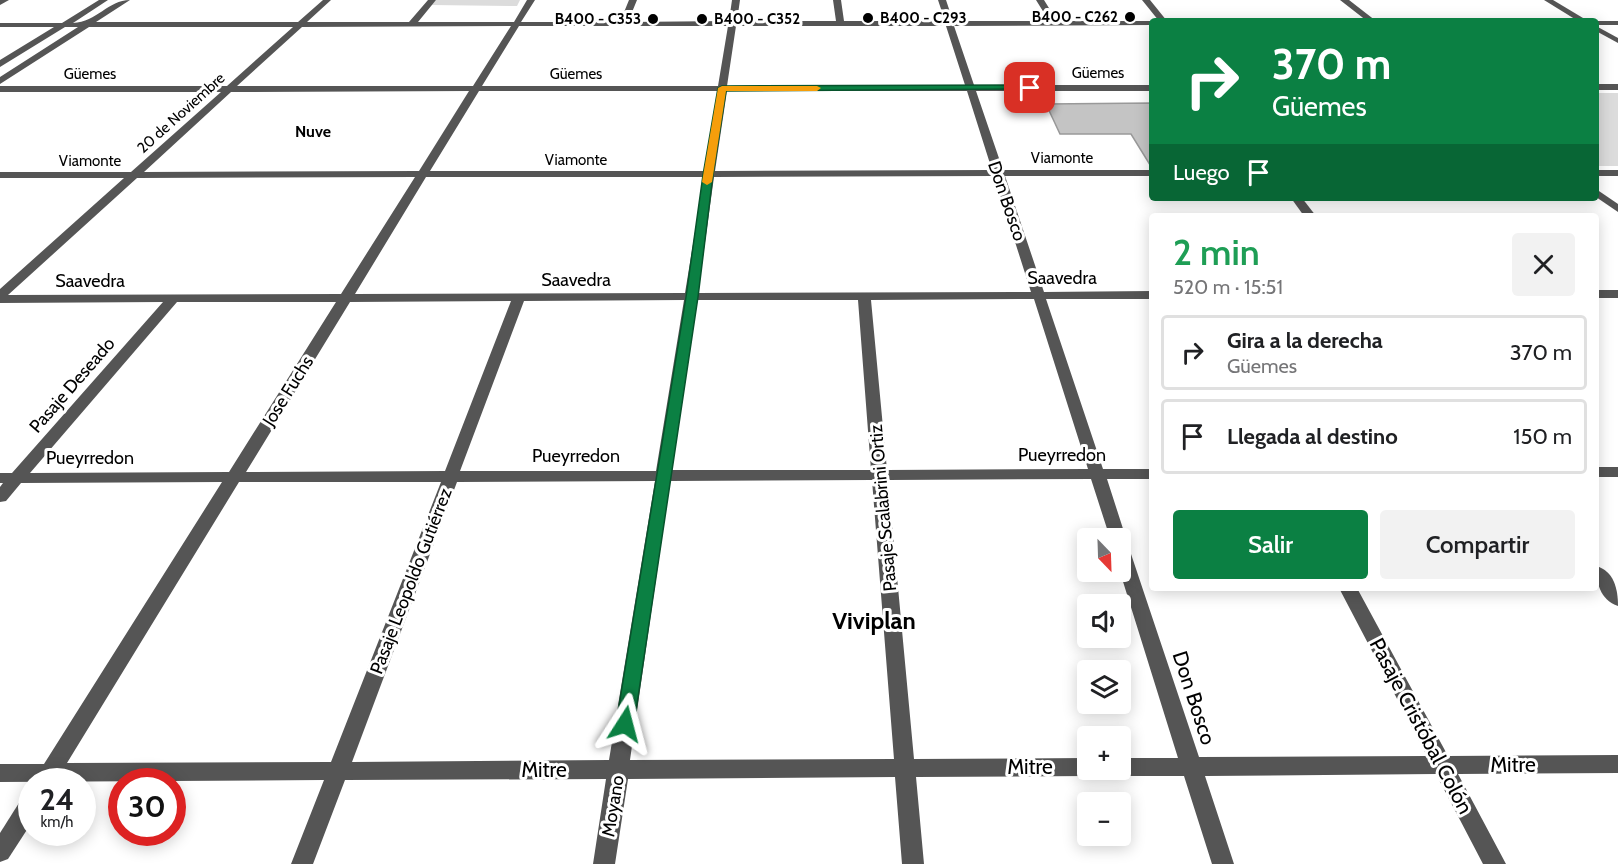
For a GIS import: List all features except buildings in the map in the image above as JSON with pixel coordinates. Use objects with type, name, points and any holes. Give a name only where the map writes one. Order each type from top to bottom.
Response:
[{"type":"street","points":[[0,3],[5,0]]},
{"type":"street","points":[[0,64],[104,0]]},
{"type":"street","points":[[0,81],[126,0]]},
{"type":"street","name":"20 de Noviembre","points":[[0,298],[327,0]]},
{"type":"street","points":[[411,25],[432,0]]},
{"type":"street","name":"Jose Fuchs","points":[[53,768],[531,0]]},
{"type":"street","points":[[623,24],[633,0]]},
{"type":"street","name":"Moyano","points":[[604,864],[736,0]]},
{"type":"street","points":[[837,0],[840,24]]},
{"type":"street","name":"Don Bosco","points":[[942,0],[1115,528]]},
{"type":"street","points":[[1040,0],[1054,24]]},
{"type":"street","points":[[1146,0],[1161,18]]},
{"type":"street","points":[[1344,0],[1368,18]]},
{"type":"street","points":[[1548,0],[1579,18]]},
{"type":"street","points":[[0,25],[1149,23]]},
{"type":"street","points":[[1599,23],[1618,23]]},
{"type":"street","points":[[1599,30],[1618,41]]},
{"type":"street","points":[[1599,87],[1618,87]]},
{"type":"street","name":"Güemes","points":[[0,89],[1149,88]]},
{"type":"street","name":"Viamonte","points":[[0,175],[1149,173]]},
{"type":"street","points":[[1599,173],[1618,173]]},
{"type":"street","points":[[1599,194],[1618,209]]},
{"type":"street","points":[[1298,201],[1308,213]]},
{"type":"street","points":[[1599,294],[1618,294]]},
{"type":"street","name":"Saavedra","points":[[0,298],[1149,295]]},
{"type":"street","name":"Pasaje Scalabrini Ortiz","points":[[864,296],[913,864]]},
{"type":"street","name":"Pasaje Leopoldo Gutiérrez","points":[[302,864],[519,298]]},
{"type":"street","name":"Pasaje Deseado","points":[[0,497],[173,299]]},
{"type":"street","points":[[1599,472],[1618,472]]},
{"type":"street","name":"Pueyrredon","points":[[0,478],[1149,474]]},
{"type":"street","points":[[1599,576],[1618,599]]},
{"type":"street","name":"Don Bosco","points":[[1131,579],[1223,864]]},
{"type":"street","name":"Pasaje Cristóbal Colón","points":[[1350,591],[1495,864]]},
{"type":"street","name":"Mitre","points":[[1131,767],[1618,764]]},
{"type":"street","name":"Mitre","points":[[96,776],[338,771],[1077,767]]},
{"type":"street","name":"Mitre","points":[[0,773],[18,775]]},
{"type":"street","points":[[0,852],[18,824]]},
{"type":"shaded area","points":[[436,0],[520,0],[517,6],[431,5]]},
{"type":"shaded area","points":[[1599,93],[1618,93],[1618,166],[1599,166]]},
{"type":"slow traffic","points":[[707,182],[722,88],[817,88]]},
{"type":"place","name":"B400 - C262","points":[[1130,17]]},
{"type":"place","name":"B400 - C293","points":[[868,18]]},
{"type":"place","name":"B400 - C353","points":[[653,19]]},
{"type":"place","name":"B400 - C352","points":[[702,19]]},
{"type":"district","name":"Nuve","points":[[313,131]]},
{"type":"district","name":"Viviplan","points":[[874,621]]},
{"type":"route","points":[[625,724],[692,297],[722,88],[1030,88]]}]
